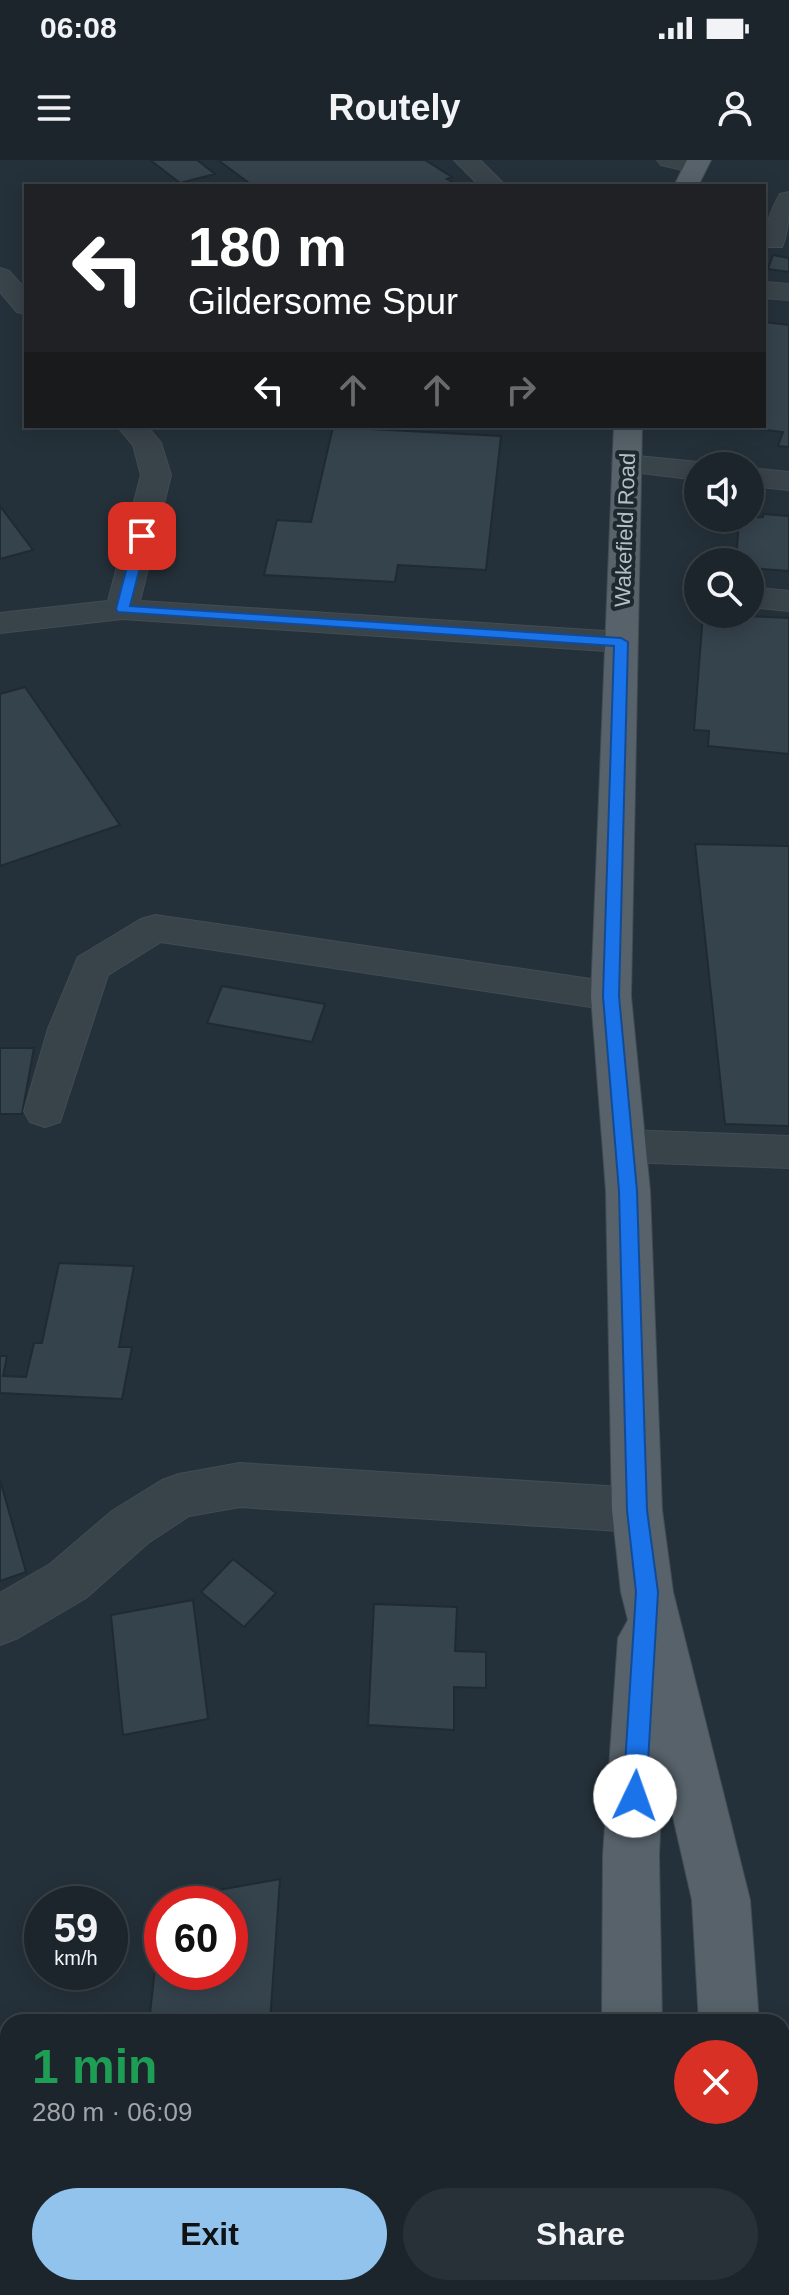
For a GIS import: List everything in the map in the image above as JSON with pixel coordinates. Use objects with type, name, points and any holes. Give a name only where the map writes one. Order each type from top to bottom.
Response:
[{"type":"main road","name":"Wakefield Road","points":[[628,445],[611,996],[629,1207],[637,1510],[647,1592],[721,1900],[728,2014]]},
{"type":"main road","name":"Wakefield Road","points":[[632,2014],[631,1855],[647,1592]]},
{"type":"street","points":[[466,160],[492,184]]},
{"type":"street","points":[[669,160],[694,176]]},
{"type":"street","points":[[766,194],[789,198],[773,242]]},
{"type":"street","points":[[0,276],[24,304]]},
{"type":"street","points":[[766,290],[789,292]]},
{"type":"street","points":[[122,609],[156,475],[147,443],[133,428]]},
{"type":"street","points":[[628,445],[684,466]]},
{"type":"street","points":[[764,478],[789,481]]},
{"type":"street","points":[[764,598],[789,601]]},
{"type":"street","points":[[0,623],[122,609],[621,642]]},
{"type":"street","points":[[45,1111],[68,1029],[92,967],[155,928],[611,996]]},
{"type":"street","points":[[624,1146],[789,1152]]},
{"type":"street","points":[[0,1621],[68,1581],[130,1527],[179,1496],[225,1487],[240,1485],[637,1510]]},
{"type":"building","points":[[150,160],[197,160],[215,174],[180,183]]},
{"type":"building","points":[[218,160],[425,160],[452,177],[447,179],[454,183],[450,184],[250,184]]},
{"type":"building","points":[[773,255],[789,258],[789,272],[768,269]]},
{"type":"building","points":[[766,322],[789,325],[789,447],[778,446],[783,432],[758,429],[766,428]]},
{"type":"building","points":[[333,428],[501,436],[486,570],[398,565],[395,582],[264,575],[277,520],[311,522]]},
{"type":"building","points":[[0,506],[33,550],[0,559]]},
{"type":"building","points":[[764,514],[789,516],[789,571],[764,569],[764,548],[737,548],[738,532],[764,532]]},
{"type":"building","points":[[764,617],[789,618],[789,754],[708,746],[709,731],[694,730],[702,628],[764,628]]},
{"type":"building","points":[[25,687],[120,825],[0,866],[0,694]]},
{"type":"building","points":[[695,844],[789,846],[789,1126],[725,1124]]},
{"type":"building","points":[[222,986],[325,1004],[312,1042],[207,1023]]},
{"type":"building","points":[[0,1048],[34,1048],[22,1114],[0,1114]]},
{"type":"building","points":[[59,1263],[134,1266],[119,1347],[132,1347],[122,1399],[0,1393],[0,1356],[7,1356],[3,1376],[26,1377],[34,1343],[42,1343]]},
{"type":"building","points":[[0,1480],[26,1572],[0,1581]]},
{"type":"building","points":[[233,1559],[276,1593],[244,1627],[201,1592]]},
{"type":"building","points":[[193,1600],[208,1719],[123,1735],[111,1615]]},
{"type":"building","points":[[374,1604],[457,1607],[455,1651],[486,1652],[486,1688],[454,1687],[454,1730],[368,1725]]},
{"type":"building","points":[[280,1879],[271,2014],[150,2014],[153,1990],[248,1990],[248,1886],[241,1886]]},
{"type":"route","points":[[142,536],[122,609],[621,642],[611,996],[628,1191],[637,1510],[647,1592],[635,1796]]}]
